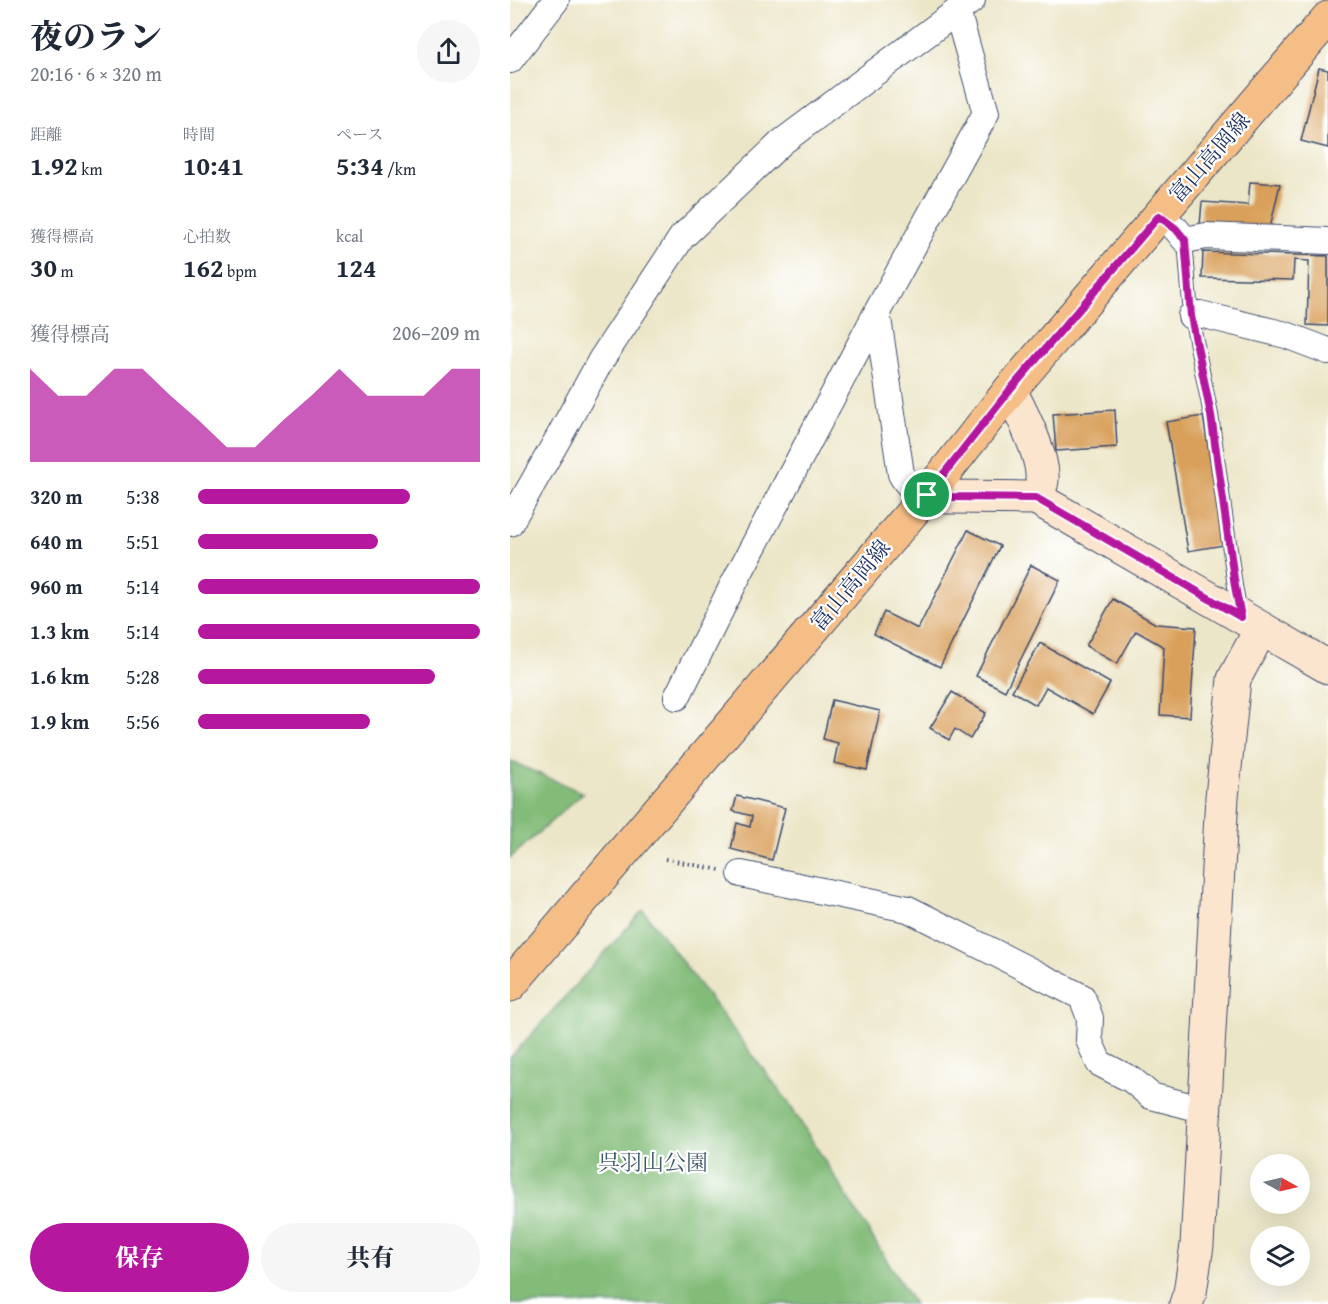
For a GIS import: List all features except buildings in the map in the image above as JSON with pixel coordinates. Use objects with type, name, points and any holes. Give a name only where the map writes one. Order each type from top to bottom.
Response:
[{"type":"main road","name":"富山高岡線","points":[[510,985],[927,495],[1010,390],[1328,18]]},
{"type":"street","points":[[510,60],[556,0]]},
{"type":"street","points":[[510,523],[601,360],[682,237],[782,142],[965,5],[986,113],[877,312],[733,585],[677,697]]},
{"type":"street","points":[[1159,216],[1176,229],[1185,240],[1206,236],[1328,241]]},
{"type":"street","points":[[877,312],[901,474],[913,489],[927,495],[949,497],[1036,498],[1328,667]]},
{"type":"street","points":[[1191,316],[1200,314],[1286,335],[1328,351]]},
{"type":"street","points":[[1010,390],[1029,429],[1042,468],[1042,482],[1036,498]]},
{"type":"street","points":[[1186,1304],[1190,1293],[1197,1245],[1222,797],[1234,679],[1251,623]]},
{"type":"street","points":[[741,874],[909,909],[1082,997],[1090,1018],[1089,1040],[1099,1063],[1132,1080],[1151,1096],[1205,1110]]},
{"type":"lane","points":[[1185,240],[1191,316],[1211,415],[1235,586],[1251,623]]},
{"type":"path","points":[[665,859],[741,874]]},
{"type":"green space","points":[[510,761],[583,793],[510,858]]},
{"type":"green space","name":"呉羽山公園","points":[[643,910],[788,1102],[914,1304],[510,1304],[510,1058]]},
{"type":"route","points":[[1159,216],[1176,229],[1185,240],[1191,316],[1211,415],[1241,617],[1036,498],[927,495],[1010,390],[1159,216]]}]
